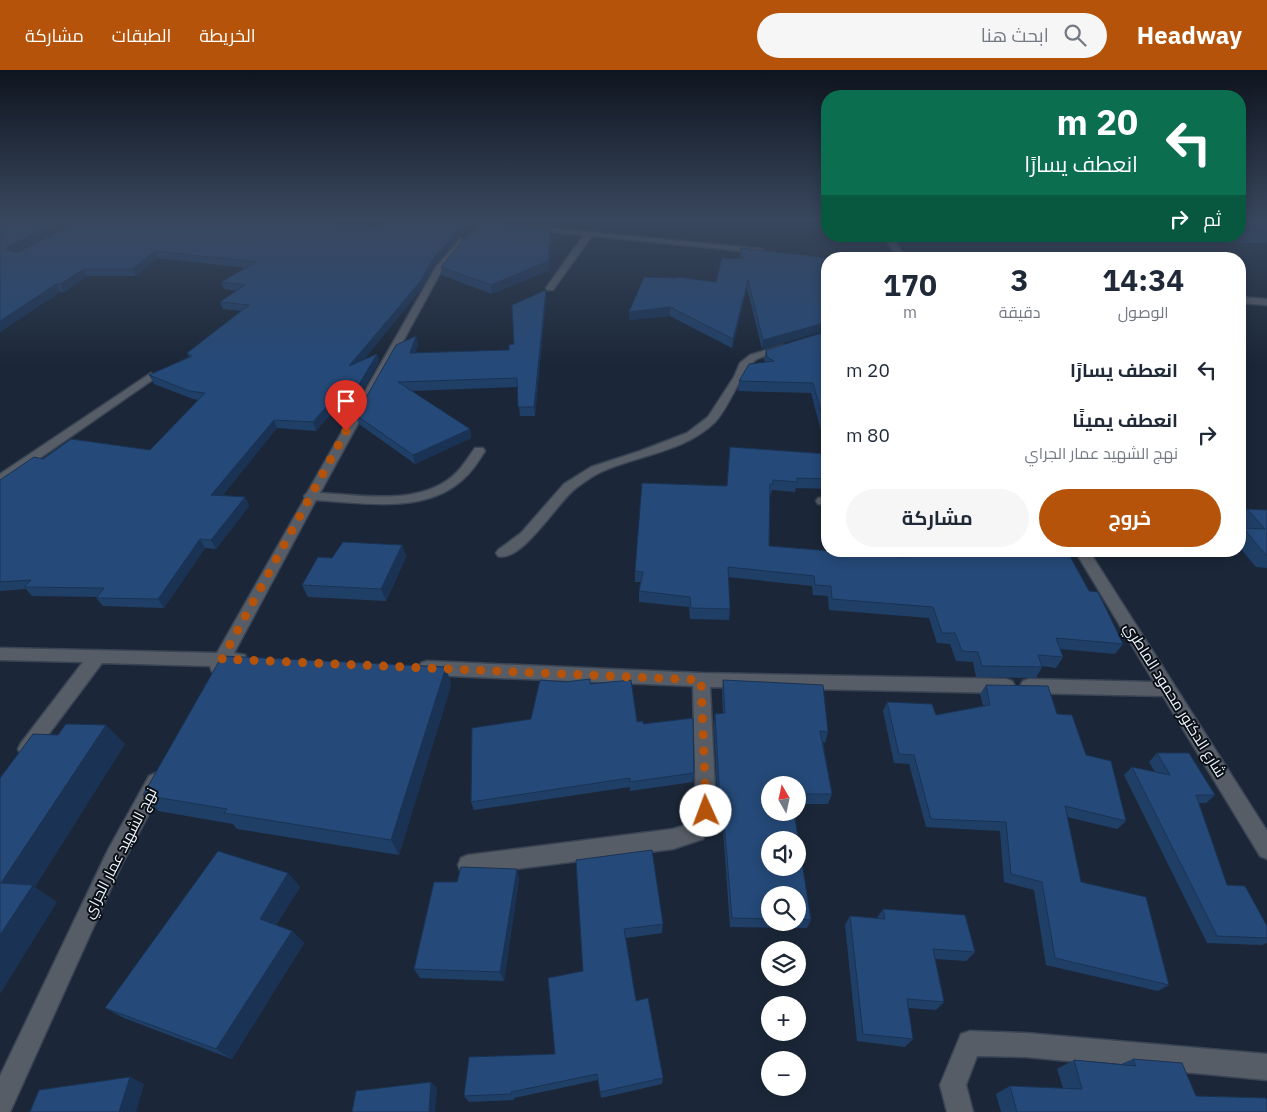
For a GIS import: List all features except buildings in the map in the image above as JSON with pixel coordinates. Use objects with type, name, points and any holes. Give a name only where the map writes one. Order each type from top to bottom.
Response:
[{"type":"street","points":[[208,685],[310,496],[440,268]]},
{"type":"street","points":[[550,288],[565,268]]},
{"type":"street","points":[[1246,300],[1267,302]]},
{"type":"street","points":[[504,553],[526,536],[569,487],[595,470],[644,454],[691,435],[712,419],[739,377],[744,365],[754,357],[796,344]]},
{"type":"street","points":[[0,480],[151,376]]},
{"type":"street","points":[[310,496],[393,499],[423,496],[449,485],[468,468],[479,451]]},
{"type":"street","name":"شارع الدكتور محمود الماطري","points":[[1086,557],[1267,849]]},
{"type":"street","points":[[0,654],[251,660]]},
{"type":"street","points":[[17,762],[97,657]]},
{"type":"street","points":[[414,668],[701,680],[1168,689]]},
{"type":"street","points":[[468,865],[673,839],[696,832],[706,811],[701,680]]},
{"type":"street","name":"نهج الشهيد عمار الجراي","points":[[0,1104],[115,858],[162,771]]},
{"type":"street","points":[[960,1112],[952,1085],[970,1043],[1026,1045],[1267,1067]]},
{"type":"route","points":[[346,431],[222,659],[701,680],[706,811]]}]
